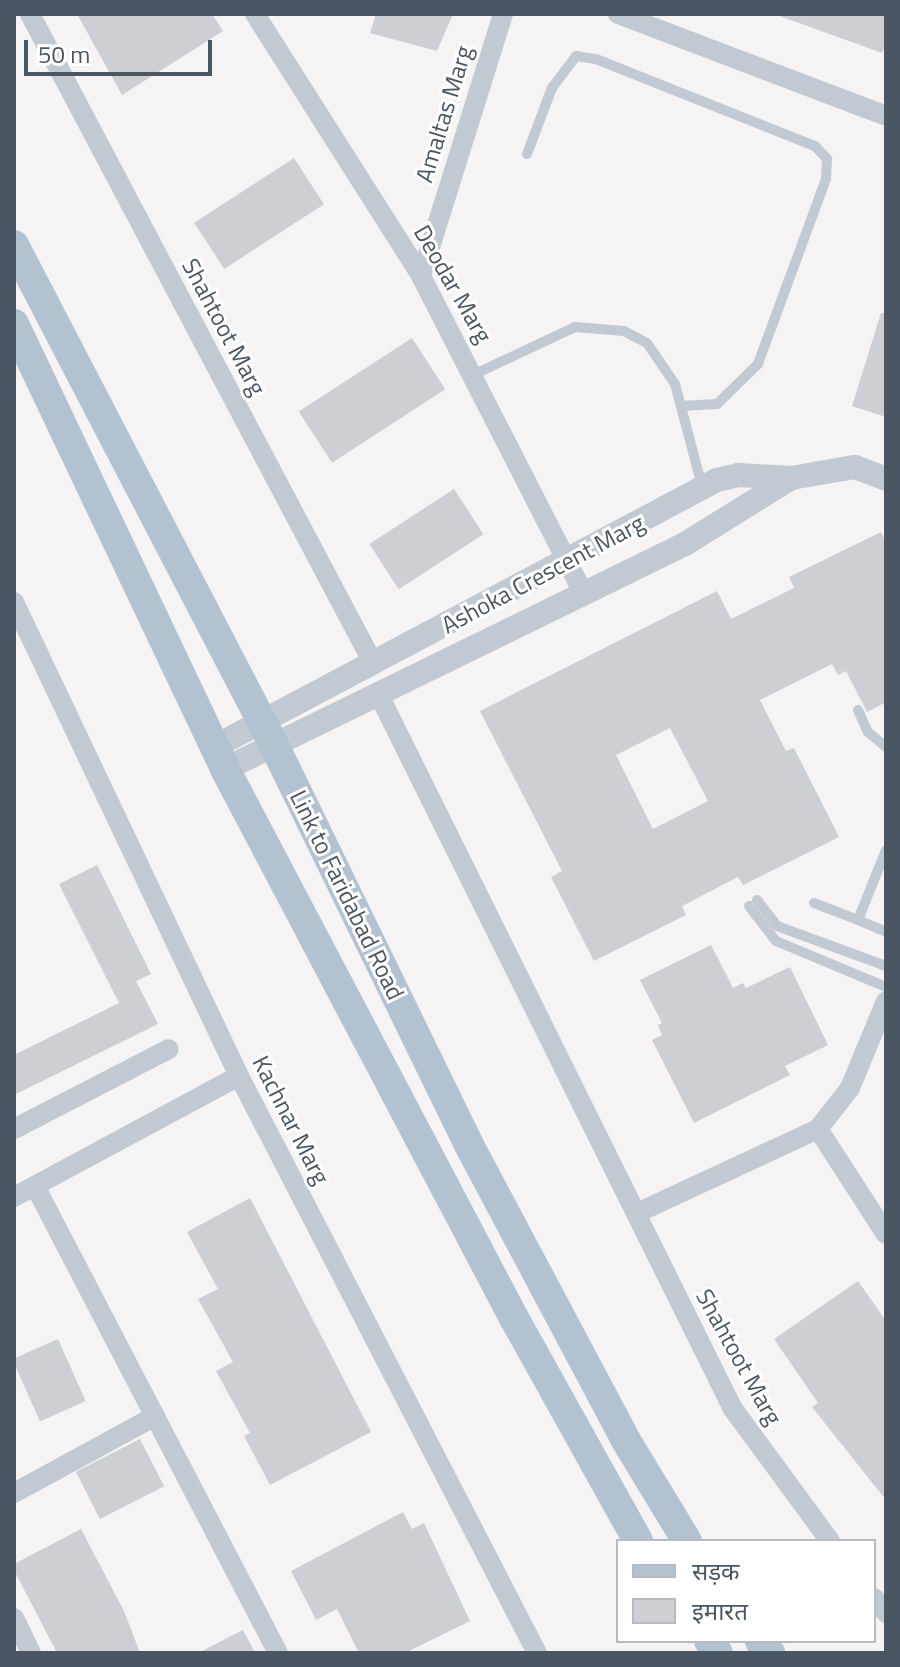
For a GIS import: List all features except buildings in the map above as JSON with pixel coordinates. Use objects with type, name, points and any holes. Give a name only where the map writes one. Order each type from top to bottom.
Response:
[{"type":"main road","name":"Link to Faridabad Road","points":[[14,245],[267,731],[469,1145],[625,1439],[686,1539]]},
{"type":"main road","name":"Link to Faridabad Road","points":[[14,324],[220,758],[521,1331],[637,1539]]},
{"type":"street","name":"Shahtoot Marg","points":[[30,14],[373,663]]},
{"type":"street","name":"Deodar Marg","points":[[255,14],[421,276],[475,374],[583,593]]},
{"type":"street","name":"Amaltas Marg","points":[[421,276],[503,14]]},
{"type":"street","points":[[618,14],[886,116]]},
{"type":"street","name":"Ashoka Crescent Marg","points":[[267,731],[373,663],[728,476],[791,478],[855,467],[886,479]]},
{"type":"street","points":[[220,758],[267,731],[378,693],[583,593],[729,521],[791,478]]},
{"type":"street","name":"Kachnar Marg","points":[[14,602],[239,1076],[535,1652]]},
{"type":"street","name":"Shahtoot Marg","points":[[378,693],[733,1409],[829,1539]]},
{"type":"street","points":[[637,1213],[818,1129],[850,1088],[884,1014]]},
{"type":"street","points":[[14,1129],[169,1049]]},
{"type":"street","points":[[14,1197],[239,1076]]},
{"type":"street","points":[[818,1129],[886,1234]]},
{"type":"street","points":[[35,1186],[278,1653]]},
{"type":"street","points":[[14,1493],[155,1416]]},
{"type":"street","points":[[14,1618],[31,1653]]},
{"type":"lane","points":[[527,154],[552,88],[576,56],[596,59],[815,146],[827,159],[826,179],[758,364],[717,404],[684,406]]},
{"type":"lane","points":[[475,374],[575,327],[609,327],[647,343],[684,406],[703,488]]},
{"type":"lane","points":[[858,710],[868,732],[886,747]]},
{"type":"lane","points":[[858,920],[886,850]]},
{"type":"lane","points":[[886,966],[777,926],[753,903],[776,941],[886,987]]},
{"type":"lane","points":[[814,903],[886,932]]}]
